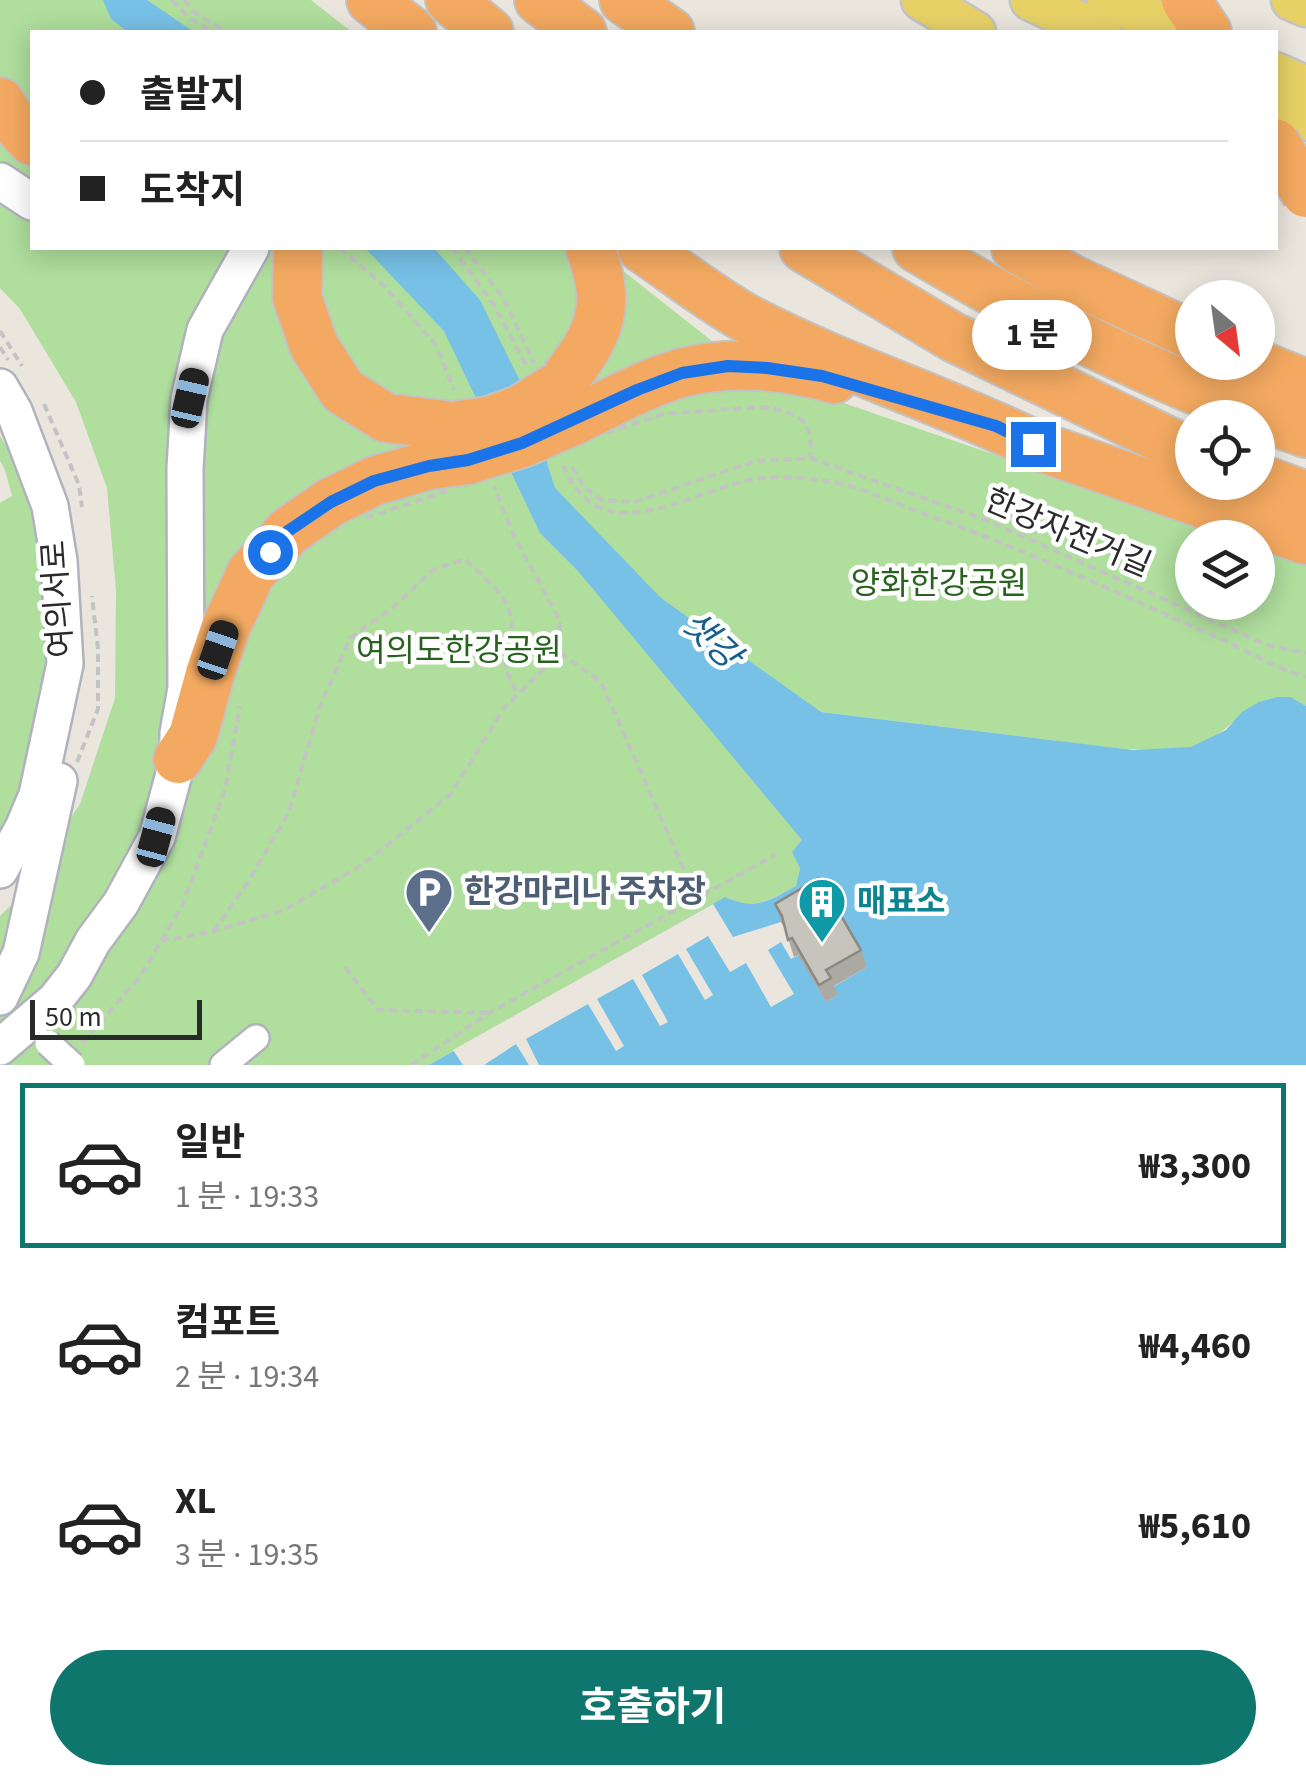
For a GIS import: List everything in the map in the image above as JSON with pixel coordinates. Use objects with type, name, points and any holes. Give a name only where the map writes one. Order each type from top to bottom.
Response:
[{"type":"highway","points":[[370,0],[409,30]]},
{"type":"highway","points":[[450,0],[487,30]]},
{"type":"highway","points":[[539,0],[579,30]]},
{"type":"highway","points":[[624,0],[667,30]]},
{"type":"highway","points":[[1186,0],[1205,30]]},
{"type":"highway","points":[[0,102],[30,139]]},
{"type":"highway","points":[[1278,148],[1306,190]]},
{"type":"highway","points":[[298,250],[297,296],[314,346],[343,391],[386,418],[468,441],[522,443],[555,410],[601,316],[600,276],[591,250]]},
{"type":"highway","points":[[645,250],[746,318],[807,348],[1033,444],[1306,540]]},
{"type":"highway","points":[[807,250],[954,336],[1175,445]]},
{"type":"highway","points":[[919,250],[973,282],[1138,364],[1306,433]]},
{"type":"highway","points":[[1020,250],[1069,278],[1175,327]]},
{"type":"highway","points":[[555,410],[637,390],[682,373],[728,366],[822,376],[996,426]]},
{"type":"highway","points":[[1275,371],[1306,384]]},
{"type":"highway","points":[[178,759],[194,736],[226,627],[251,573],[288,531],[331,502],[374,481],[429,466],[468,441]]},
{"type":"highway","points":[[1275,484],[1306,496]]},
{"type":"main road","points":[[922,0],[972,30]]},
{"type":"main road","points":[[1031,0],[1098,30]]},
{"type":"main road","points":[[1108,0],[1177,30]]},
{"type":"main road","points":[[1292,0],[1306,6]]},
{"type":"main road","points":[[1278,75],[1306,87]]},
{"type":"main road","points":[[1278,108],[1306,120]]},
{"type":"main road","points":[[1278,178],[1306,190]]},
{"type":"main road","points":[[0,182],[30,201]]},
{"type":"main road","points":[[0,1047],[55,1000],[74,976],[121,903],[156,837],[178,759],[186,688],[185,469],[190,398],[205,330],[251,250]]},
{"type":"main road","name":"여의서로","points":[[0,387],[14,411],[50,506],[65,664],[36,795],[0,870]]},
{"type":"main road","points":[[0,996],[21,952],[67,744],[70,726],[65,664]]},
{"type":"street","points":[[26,1027],[76,1055]]},
{"type":"street","points":[[223,1065],[256,1038]]},
{"type":"path","points":[[172,0],[188,17],[210,30]]},
{"type":"path","points":[[184,0],[193,11],[223,30]]},
{"type":"path","points":[[160,941],[214,931],[284,910],[362,865],[451,794],[504,708],[560,653],[560,622],[468,441],[436,346],[384,287],[342,250]]},
{"type":"path","points":[[453,250],[494,305],[555,410],[575,490],[596,508],[656,511],[761,478],[834,482],[974,531],[1306,677]]},
{"type":"path","points":[[467,250],[504,299],[555,410],[585,488],[602,500],[634,502],[756,461],[810,458],[812,438],[805,422],[790,412],[761,406]]},
{"type":"path","name":"한강자전거길","points":[[810,458],[986,520],[1267,645],[1306,654]]},
{"type":"path","points":[[214,931],[289,812],[319,709],[350,638],[392,608],[433,570],[465,559],[511,610],[514,634],[505,670],[518,695]]},
{"type":"path","points":[[560,653],[601,682],[696,897]]},
{"type":"path","points":[[76,1055],[139,978],[183,904],[226,790],[242,695]]},
{"type":"path","points":[[410,1065],[489,1013],[775,855]]},
{"type":"path","points":[[345,967],[378,1010],[489,1013]]},
{"type":"green space","name":"여의도한강공원","points":[[0,0],[311,0],[349,30],[30,30],[30,250],[597,250],[750,371],[1196,520],[1175,520],[1175,620],[1275,620],[1275,544],[1306,554],[1306,706],[1287,699],[1271,699],[1203,743],[1148,750],[822,712],[796,886],[762,902],[725,898],[429,1065],[0,1065],[0,916],[15,901],[80,804],[115,698],[116,591],[107,488],[76,402],[20,309],[0,288]]},
{"type":"green space","points":[[0,436],[17,464],[47,560],[58,629],[33,769],[0,840],[0,503],[12,496],[0,461]]},
{"type":"water","points":[[103,0],[147,0],[191,30],[125,30],[111,19]]},
{"type":"water","name":"샛강","points":[[367,250],[436,250],[480,300],[523,387],[555,488],[661,598],[821,712],[1133,750],[1191,747],[1226,730],[1242,712],[1259,702],[1277,697],[1290,697],[1306,706],[1306,1065],[429,1065],[725,897],[754,904],[796,886],[800,868],[792,852],[802,840],[578,571],[540,533],[444,331]]},
{"type":"pier","points":[[825,896],[867,967],[833,987],[838,995],[826,1002],[799,955],[791,959],[781,942],[768,950],[794,994],[771,1007],[746,963],[730,972],[708,936],[686,949],[713,995],[705,1000],[678,954],[642,975],[668,1022],[660,1026],[633,979],[597,999],[624,1046],[616,1051],[588,1004],[526,1039],[539,1065],[529,1065],[516,1044],[484,1065],[463,1065],[453,1050],[713,904],[733,937],[781,922]]},
{"type":"building","name":"매표소","points":[[819,878],[861,950],[826,970],[831,978],[819,985],[792,938],[788,940],[775,904]]},
{"type":"place","name":"한강마리나 주차장","points":[[429,934]]},
{"type":"place","name":"매표소","points":[[822,944]]},
{"type":"route","points":[[270,552],[288,531],[331,502],[374,481],[468,460],[522,443],[682,373],[728,366],[822,376],[996,426],[1033,444]]},
{"type":"park label","name":"양화한강공원","points":[[939,584]]}]
